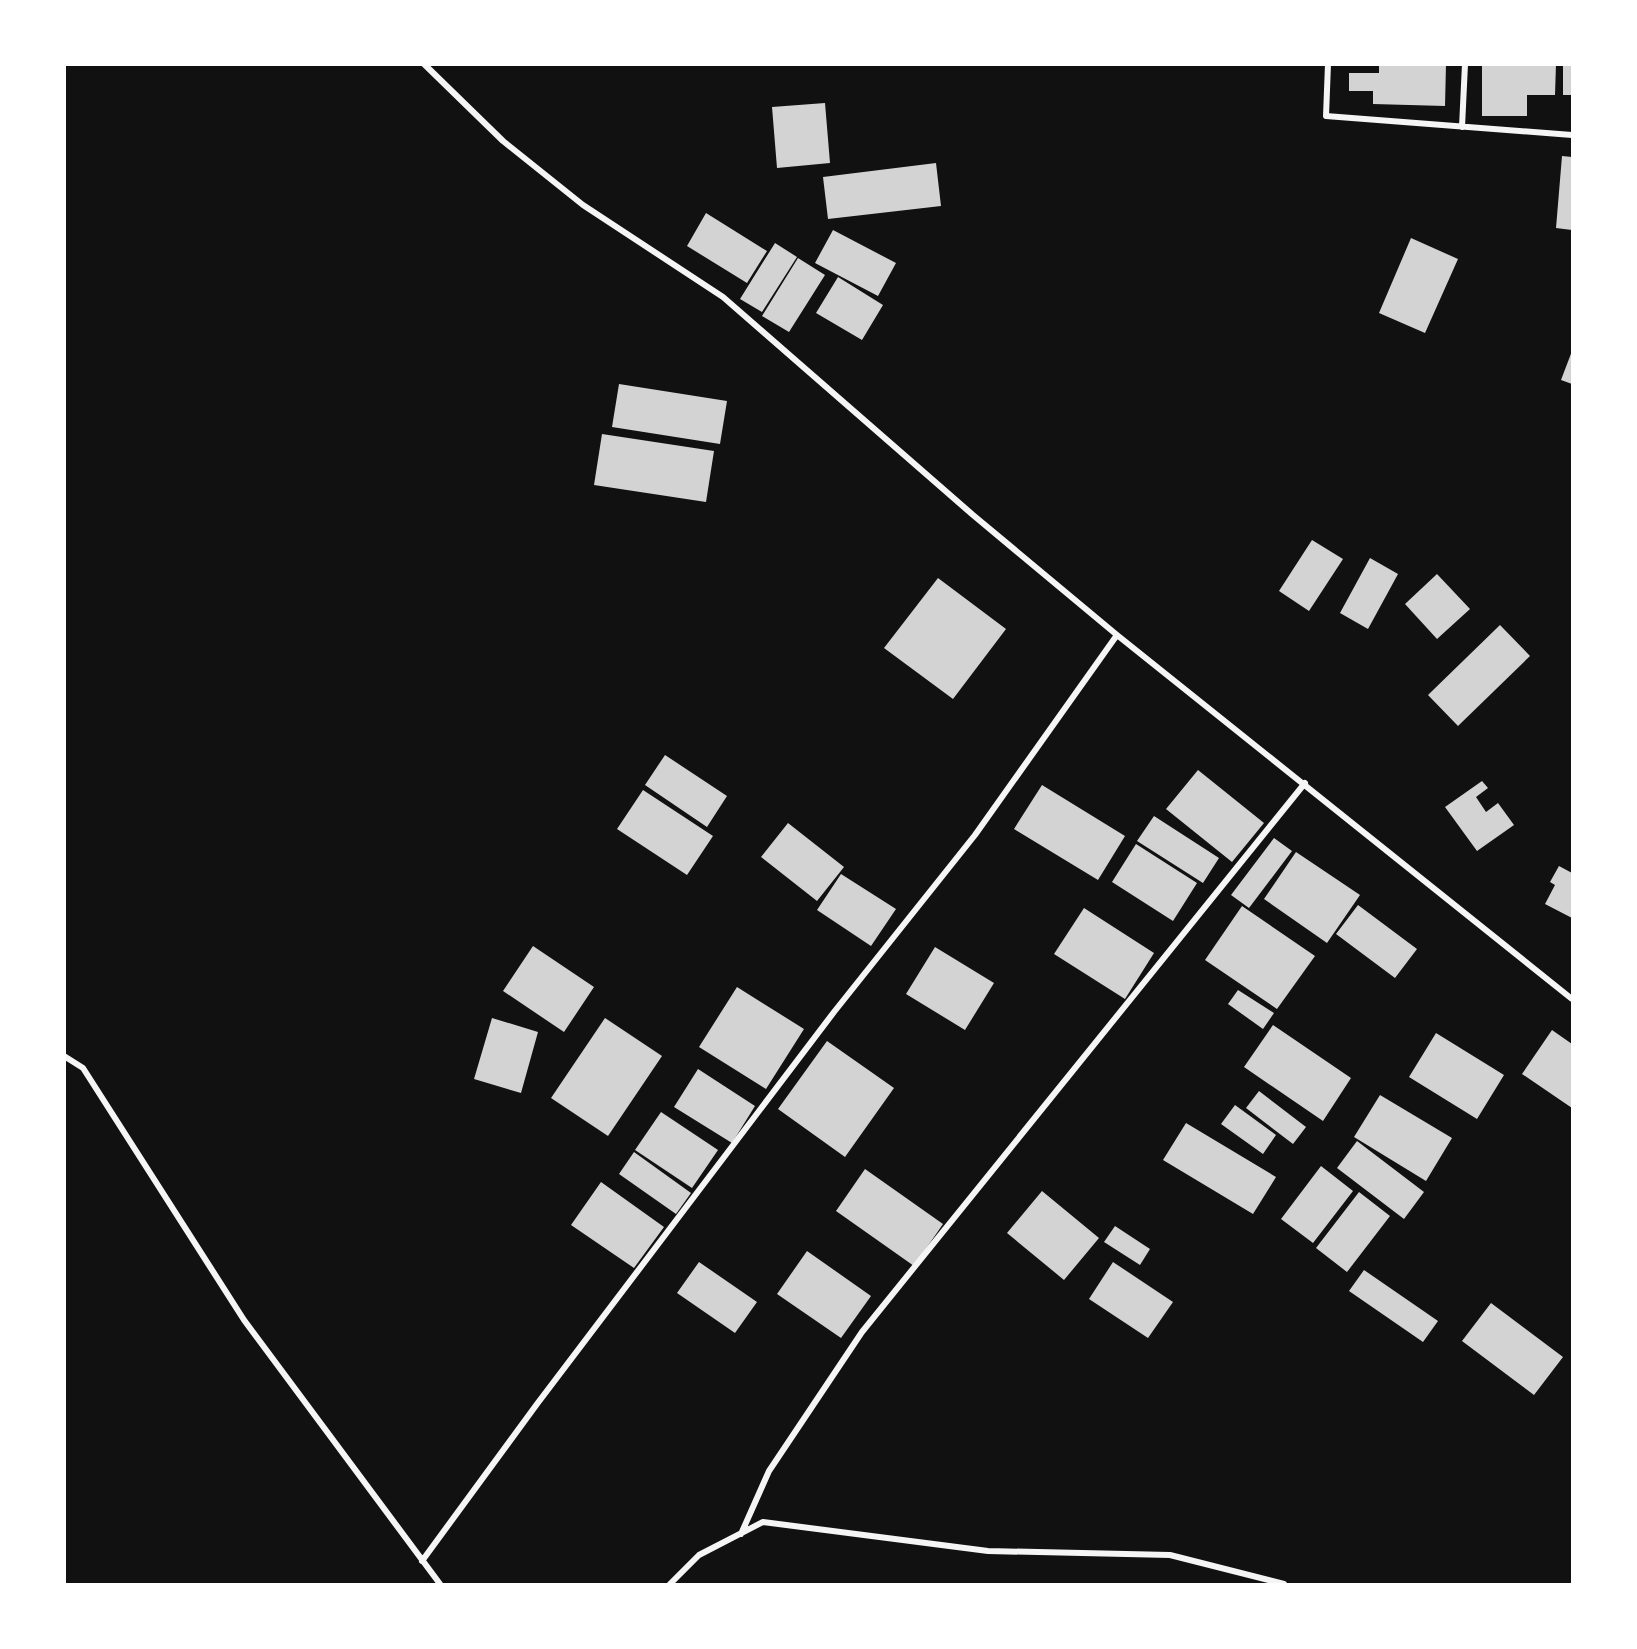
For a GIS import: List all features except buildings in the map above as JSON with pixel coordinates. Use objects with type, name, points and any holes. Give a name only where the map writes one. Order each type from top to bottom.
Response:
[{"type":"street","points":[[424,64],[503,141],[583,205],[723,297],[974,516],[1117,635],[1305,783],[1572,999]]},
{"type":"street","points":[[1328,64],[1326,116],[1572,135]]},
{"type":"street","points":[[1462,127],[1465,64]]},
{"type":"street","points":[[422,1561],[537,1404],[834,1012],[975,835],[1117,635]]},
{"type":"street","points":[[741,1534],[769,1471],[862,1332],[1305,783]]},
{"type":"street","points":[[64,1056],[83,1068],[244,1320],[440,1584]]},
{"type":"street","points":[[670,1584],[699,1555],[763,1522],[988,1551],[1170,1555],[1284,1584]]}]
